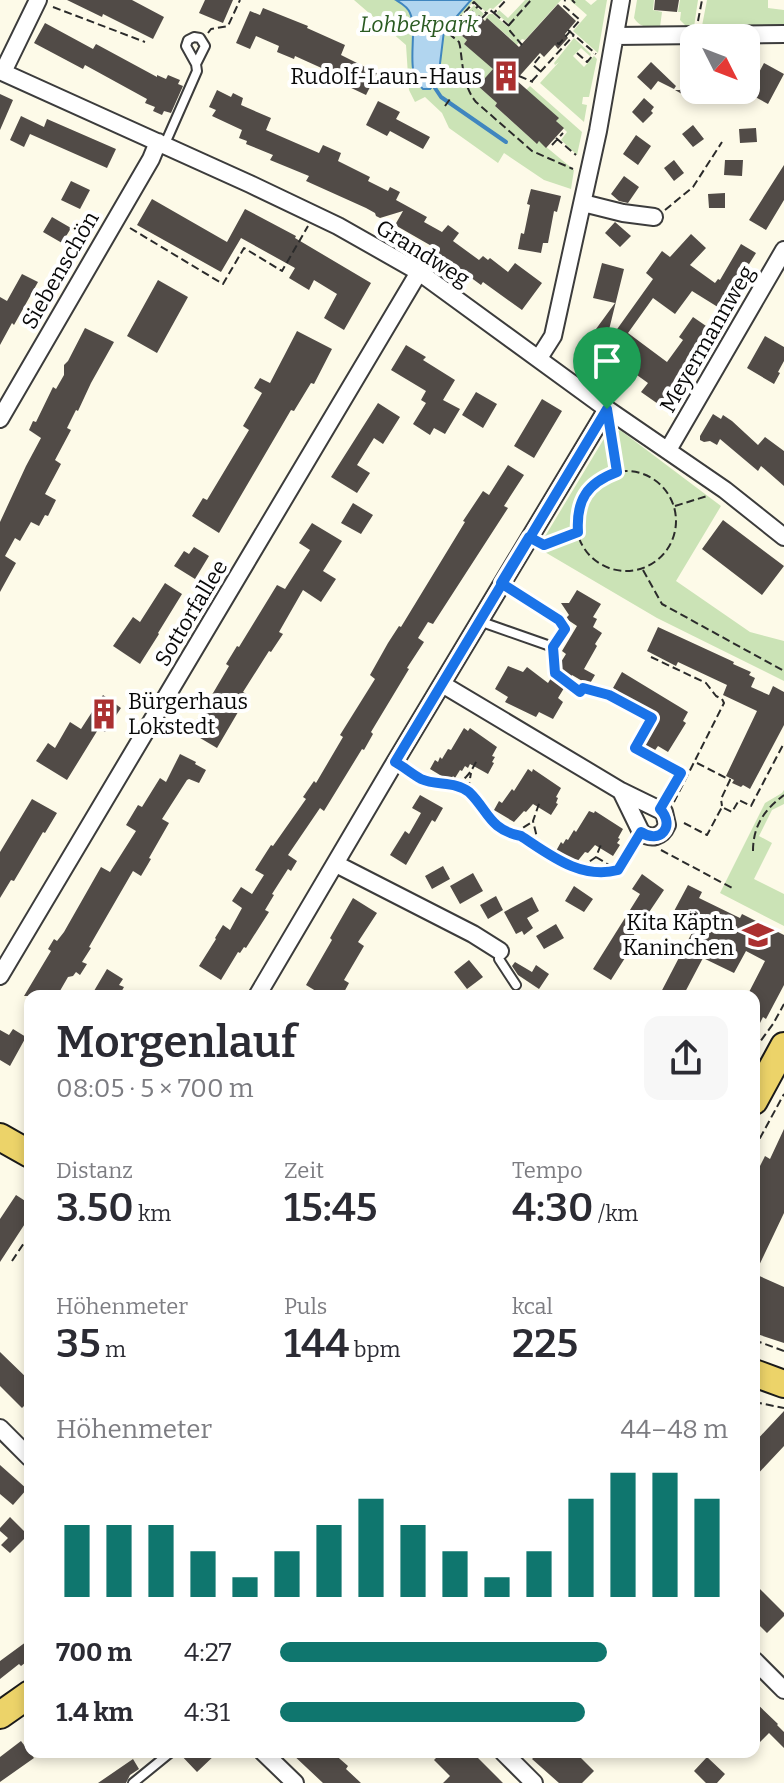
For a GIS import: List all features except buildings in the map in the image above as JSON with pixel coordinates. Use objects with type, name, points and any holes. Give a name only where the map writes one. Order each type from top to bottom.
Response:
[{"type":"main road","points":[[760,1090],[784,1046]]},
{"type":"main road","points":[[0,1123],[24,1137]]},
{"type":"main road","points":[[0,1137],[24,1151]]},
{"type":"main road","points":[[760,1375],[784,1384]]},
{"type":"main road","points":[[0,1715],[24,1698]]},
{"type":"street","points":[[2,71],[37,0]]},
{"type":"street","points":[[539,358],[553,336],[583,203],[621,0]]},
{"type":"street","points":[[616,36],[680,34]]},
{"type":"street","points":[[760,34],[784,34]]},
{"type":"street","name":"Grandweg","points":[[2,71],[338,226],[419,272],[607,409],[725,490],[784,537]]},
{"type":"street","name":"Siebenschön","points":[[0,419],[161,144]]},
{"type":"street","points":[[583,203],[654,217]]},
{"type":"street","name":"Meyermannweg","points":[[668,450],[784,250]]},
{"type":"street","name":"Sottorfallee","points":[[0,976],[419,272]]},
{"type":"street","points":[[261,990],[607,409]]},
{"type":"street","points":[[442,684],[663,813],[666,829],[659,835],[648,834],[621,791]]},
{"type":"street","points":[[336,864],[500,951]]},
{"type":"street","points":[[0,1428],[24,1452]]},
{"type":"street","points":[[760,1666],[784,1690]]},
{"type":"street","points":[[269,1758],[295,1783]]},
{"type":"street","points":[[509,1758],[534,1783]]},
{"type":"lane","points":[[161,144],[197,71],[186,46],[194,37],[203,41],[205,46],[196,64]]},
{"type":"lane","points":[[479,621],[553,647],[565,629],[559,620],[501,583]]},
{"type":"lane","points":[[500,951],[499,959],[516,985]]},
{"type":"lane","points":[[133,1783],[164,1758]]},
{"type":"path","points":[[37,0],[145,42]]},
{"type":"path","points":[[203,41],[211,29],[228,26],[240,0]]},
{"type":"path","points":[[494,13],[506,0]]},
{"type":"path","points":[[509,26],[531,0]]},
{"type":"path","points":[[557,43],[580,20],[563,7],[565,0]]},
{"type":"path","points":[[698,24],[702,0]]},
{"type":"path","points":[[487,14],[474,2],[447,32],[460,46],[469,94],[532,151],[571,167]]},
{"type":"path","points":[[451,36],[478,6]]},
{"type":"path","points":[[482,18],[490,10],[509,26],[522,45]]},
{"type":"path","points":[[466,20],[470,24]]},
{"type":"path","points":[[569,31],[599,57]]},
{"type":"path","points":[[519,76],[532,82],[574,35]]},
{"type":"path","points":[[577,53],[587,62],[595,53]]},
{"type":"path","points":[[540,72],[533,65],[541,55]]},
{"type":"path","points":[[445,106],[450,99]]},
{"type":"path","points":[[552,145],[563,133]]},
{"type":"path","points":[[557,138],[580,159]]},
{"type":"path","points":[[654,217],[693,187],[722,142]]},
{"type":"path","points":[[115,219],[223,284],[244,248],[282,271],[314,215]]},
{"type":"path","points":[[607,409],[617,472]]},
{"type":"path","points":[[617,472],[646,475],[668,494],[674,507],[674,537],[667,551],[643,569],[610,569],[595,560],[584,548],[578,532],[577,516],[585,494],[602,478],[617,472]]},
{"type":"path","points":[[674,507],[725,490]]},
{"type":"path","points":[[529,537],[544,545],[578,532]]},
{"type":"path","points":[[643,569],[662,604],[784,671]]},
{"type":"path","points":[[553,647],[555,673],[580,692],[583,688],[609,695],[652,718],[635,748],[681,773],[663,813]]},
{"type":"path","points":[[651,657],[706,683],[724,703],[695,762],[663,813]]},
{"type":"path","points":[[722,807],[732,812],[739,800],[751,806],[784,743]]},
{"type":"path","points":[[454,784],[464,779],[477,760]]},
{"type":"path","points":[[395,762],[432,783],[454,784],[468,791],[499,827],[521,836],[561,863],[594,873],[618,870],[648,834],[660,849],[734,889]]},
{"type":"path","points":[[663,813],[707,835],[722,807],[721,799],[730,780],[695,762]]},
{"type":"path","points":[[468,791],[471,771]]},
{"type":"path","points":[[753,851],[753,836],[768,807],[784,795]]},
{"type":"path","points":[[540,801],[533,821],[540,849]]},
{"type":"path","points":[[513,834],[533,821]]},
{"type":"path","points":[[579,869],[596,857],[602,842]]},
{"type":"path","points":[[596,857],[618,870]]},
{"type":"path","points":[[760,1042],[784,1004]]},
{"type":"path","points":[[760,1138],[784,1094]]},
{"type":"path","points":[[12,1261],[24,1243]]},
{"type":"path","points":[[760,1342],[784,1351]]},
{"type":"path","points":[[760,1403],[784,1408]]},
{"type":"green space","name":"Lohbekpark","points":[[354,0],[503,0],[486,12],[474,1],[446,33],[452,35],[449,32],[474,5],[484,14],[481,17],[478,15],[461,35],[467,40],[464,44],[496,66],[478,86],[536,143],[539,141],[574,170],[571,189],[544,180],[504,153],[498,163],[449,128],[442,113],[425,97],[415,102],[409,90],[406,45]]},
{"type":"green space","points":[[525,0],[561,0],[515,47],[511,39],[488,19],[484,20],[493,14],[508,27],[509,24],[496,13],[499,10],[508,18]]},
{"type":"green space","points":[[570,0],[585,0],[591,5],[597,0],[607,0],[598,53],[573,31],[587,15]]},
{"type":"green space","points":[[637,0],[654,0],[653,10],[662,12],[660,27],[646,27],[637,22],[634,18]]},
{"type":"green space","points":[[680,0],[698,0],[694,24],[684,24],[680,20],[681,12],[678,12]]},
{"type":"green space","points":[[707,0],[768,0],[768,8],[784,10],[784,26],[702,24]]},
{"type":"green space","points":[[574,38],[591,54],[581,48],[573,56],[584,67],[594,56],[597,59],[589,97],[583,97],[582,104],[587,105],[584,122],[540,83],[559,62],[554,63]]},
{"type":"green space","points":[[530,86],[582,132],[577,155],[561,140],[567,132],[556,121],[558,118],[526,90]]},
{"type":"green space","points":[[620,430],[721,506],[676,581],[750,632],[784,641],[784,681],[657,618],[538,548],[605,437]]},
{"type":"green space","points":[[784,790],[784,804],[772,810],[759,836],[772,843],[754,879],[784,894],[784,926],[720,893],[765,803]]},
{"type":"water","points":[[396,0],[471,0],[444,31],[438,80],[430,89],[423,89],[417,82],[412,63],[410,13]]},
{"type":"waterway","points":[[433,85],[441,97],[506,142]]},
{"type":"place","name":"Rudolf-Laun-Haus","points":[[506,76]]},
{"type":"place","name":"Bürgerhaus Lokstedt","points":[[104,714]]},
{"type":"place","name":"Kita Käptn Kaninchen","points":[[758,935]]},
{"type":"route","points":[[607,409],[529,537],[501,583],[395,762],[432,783],[454,784],[468,791],[499,827],[521,836],[561,863],[594,873],[618,870],[641,832],[649,837],[663,833],[667,820],[660,809],[681,773],[635,748],[652,718],[609,695],[583,688],[580,692],[555,673],[553,647],[565,629],[559,620],[501,583],[529,537],[544,545],[578,532],[577,516],[581,501],[590,487],[617,472],[607,409]]}]
